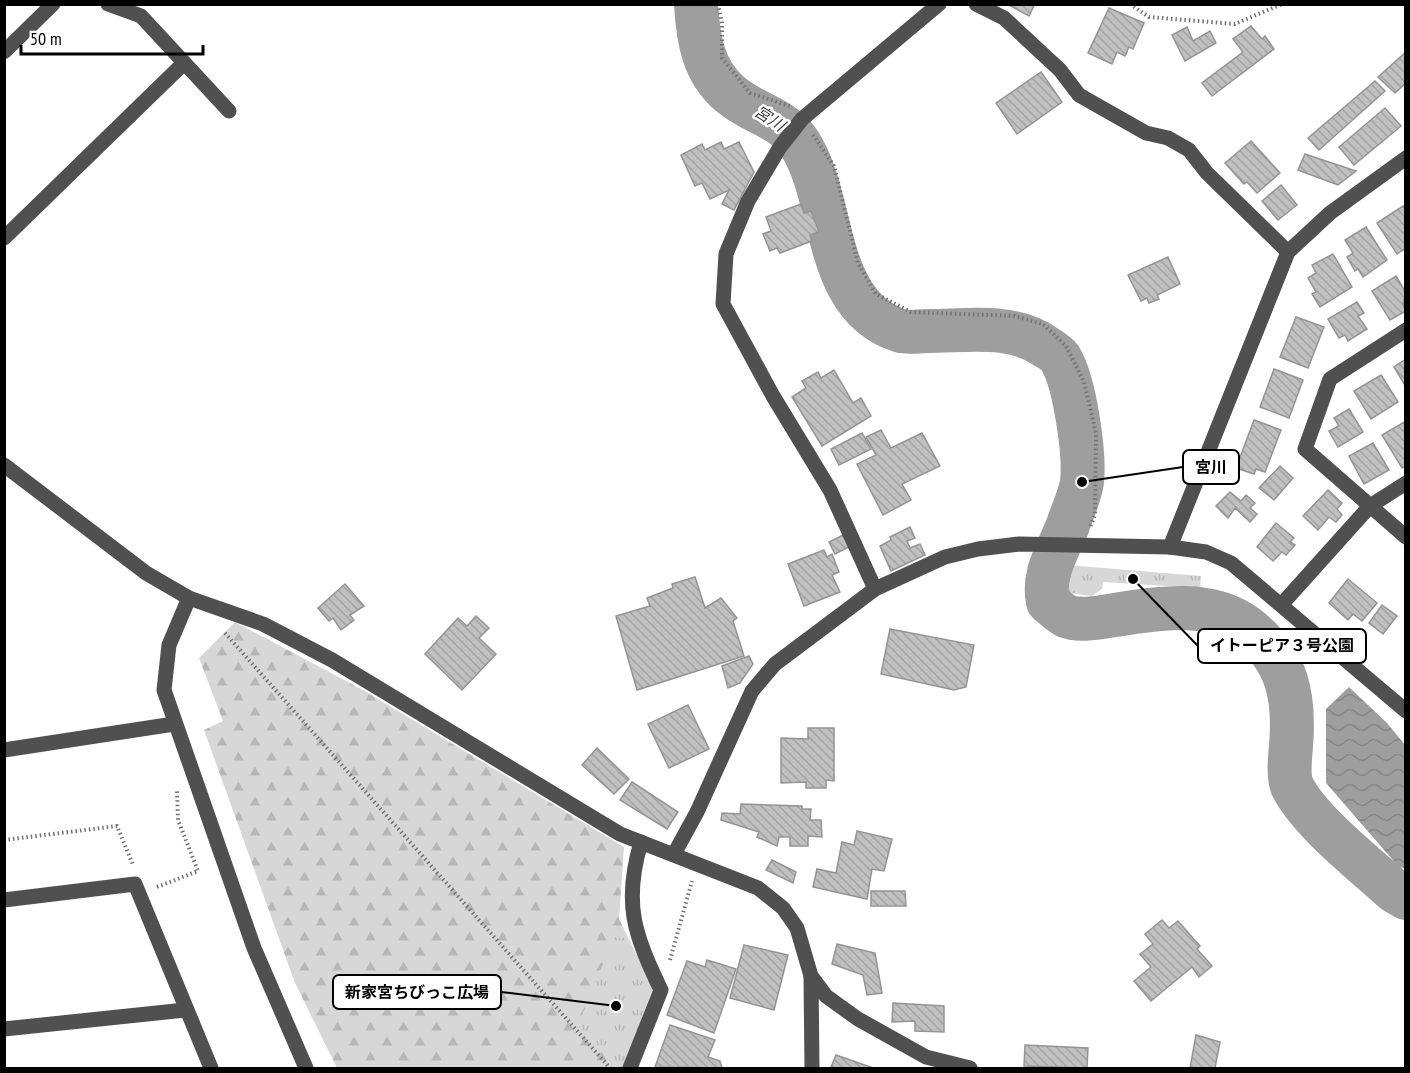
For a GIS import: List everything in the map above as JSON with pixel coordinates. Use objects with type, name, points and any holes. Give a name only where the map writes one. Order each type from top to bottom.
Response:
[{"type":"street","points":[[4,52],[53,4]]},
{"type":"street","points":[[108,4],[141,16],[229,111]]},
{"type":"street","points":[[875,588],[830,490],[773,396],[723,304],[726,254],[748,201],[780,147],[802,119],[939,4]]},
{"type":"street","points":[[976,4],[1004,18],[1060,70],[1079,95],[1146,133],[1168,138],[1189,150],[1207,172],[1288,252]]},
{"type":"street","points":[[4,238],[184,63]]},
{"type":"street","points":[[1170,547],[1288,252],[1330,213],[1406,158]]},
{"type":"street","points":[[1406,330],[1330,379],[1305,449],[1406,537]]},
{"type":"street","points":[[4,465],[146,573],[189,598],[263,624],[332,660],[620,834],[758,888],[783,908],[797,928],[811,976],[812,1068]]},
{"type":"street","points":[[1282,604],[1370,506],[1406,483]]},
{"type":"street","points":[[674,854],[698,812],[752,692],[775,663],[875,588],[945,557],[978,549],[1019,544],[1170,547],[1206,552],[1231,563],[1406,711]]},
{"type":"street","points":[[189,598],[169,645],[164,690],[254,948],[306,1068]]},
{"type":"street","points":[[4,750],[174,724]]},
{"type":"street","points":[[630,1068],[661,990],[642,951],[632,912],[633,871],[641,842]]},
{"type":"street","points":[[4,900],[135,884],[185,1010],[211,1068]]},
{"type":"street","points":[[811,976],[825,996],[858,1019],[926,1057],[970,1068]]},
{"type":"street","points":[[4,1029],[185,1010]]},
{"type":"path","points":[[718,4],[722,23],[722,58],[750,93],[790,106],[802,119],[834,166],[858,263],[876,294],[911,312],[1014,316],[1043,324],[1066,346],[1084,382],[1096,433],[1095,515],[1082,547]]},
{"type":"path","points":[[1130,4],[1149,17],[1235,24],[1282,4]]},
{"type":"path","points":[[225,632],[610,1068]]},
{"type":"path","points":[[150,890],[198,871],[178,820]]},
{"type":"path","points":[[4,840],[117,826],[136,873],[135,884]]},
{"type":"path","points":[[661,990],[697,864]]},
{"type":"green space","points":[[1067,565],[1201,576],[1200,588],[1103,582],[1102,589],[1092,596],[1069,593],[1065,583]]},
{"type":"green space","points":[[235,622],[363,690],[624,847],[619,919],[653,988],[623,1068],[337,1068],[295,983],[204,730],[223,721],[199,658]]},
{"type":"green space","points":[[614,937],[624,938],[652,988],[622,1068],[616,1068],[578,1025]]},
{"type":"water","points":[[1349,687],[1387,723],[1405,745],[1405,869],[1398,866],[1326,783],[1326,709]]},
{"type":"building","points":[[1007,4],[1035,4],[1029,16]]},
{"type":"building","points":[[1109,8],[1144,23],[1133,49],[1129,47],[1125,56],[1117,52],[1112,64],[1088,53]]},
{"type":"building","points":[[1251,26],[1262,39],[1265,36],[1274,49],[1212,96],[1202,83],[1243,52],[1233,39]]},
{"type":"building","points":[[1187,27],[1193,41],[1210,31],[1216,43],[1185,61],[1172,35]]},
{"type":"building","points":[[1406,52],[1406,83],[1395,93],[1378,77]]},
{"type":"building","points":[[1041,72],[1062,102],[1017,134],[996,103]]},
{"type":"building","points":[[1375,81],[1385,91],[1319,150],[1308,138]]},
{"type":"building","points":[[1385,108],[1401,126],[1354,165],[1339,147]]},
{"type":"building","points":[[1251,141],[1280,173],[1257,193],[1247,182],[1244,184],[1225,163]]},
{"type":"building","points":[[721,142],[724,149],[739,142],[754,172],[734,210],[722,204],[729,190],[710,199],[702,183],[695,186],[681,155],[702,144],[705,150]]},
{"type":"building","points":[[1305,154],[1356,171],[1338,185],[1298,170]]},
{"type":"building","points":[[1281,185],[1297,205],[1278,220],[1262,201]]},
{"type":"building","points":[[801,204],[804,213],[811,211],[819,232],[810,235],[812,241],[780,253],[777,248],[770,251],[763,234],[771,231],[766,217]]},
{"type":"building","points":[[1403,206],[1406,210],[1406,248],[1397,254],[1377,223]]},
{"type":"building","points":[[1366,227],[1387,260],[1363,277],[1358,269],[1355,271],[1347,257],[1353,253],[1345,240]]},
{"type":"building","points":[[1333,254],[1352,287],[1320,307],[1312,294],[1316,292],[1308,278],[1316,273],[1312,265]]},
{"type":"building","points":[[1168,257],[1180,284],[1157,295],[1159,299],[1149,303],[1147,298],[1141,301],[1128,275]]},
{"type":"building","points":[[1396,276],[1406,293],[1403,304],[1406,311],[1390,320],[1372,291]]},
{"type":"building","points":[[1357,302],[1364,313],[1358,316],[1367,329],[1348,341],[1345,335],[1339,338],[1328,319]]},
{"type":"building","points":[[1296,317],[1324,327],[1308,368],[1280,357]]},
{"type":"building","points":[[1406,359],[1406,387],[1394,367]]},
{"type":"building","points":[[1274,369],[1303,380],[1289,418],[1260,407]]},
{"type":"building","points":[[834,370],[853,403],[861,398],[871,416],[822,446],[792,397],[806,388],[802,381],[818,372],[821,378]]},
{"type":"building","points":[[1381,375],[1398,402],[1371,419],[1354,391]]},
{"type":"building","points":[[1349,409],[1363,432],[1338,447],[1329,431],[1339,426],[1334,418]]},
{"type":"building","points":[[1254,420],[1281,430],[1265,472],[1256,469],[1254,474],[1236,468]]},
{"type":"building","points":[[1406,421],[1406,466],[1402,468],[1382,435]]},
{"type":"building","points":[[881,430],[891,448],[922,433],[940,466],[902,484],[911,500],[883,515],[857,464],[876,455],[866,437]]},
{"type":"building","points":[[862,433],[871,449],[839,465],[831,449]]},
{"type":"building","points":[[1373,443],[1389,470],[1364,484],[1349,456]]},
{"type":"building","points":[[1280,466],[1293,478],[1274,500],[1259,488]]},
{"type":"building","points":[[1328,490],[1342,503],[1337,509],[1342,515],[1336,522],[1329,517],[1318,530],[1303,516]]},
{"type":"building","points":[[1230,492],[1241,501],[1246,495],[1255,503],[1250,508],[1257,514],[1250,522],[1235,508],[1228,518],[1216,506]]},
{"type":"building","points":[[1276,523],[1294,538],[1290,542],[1295,545],[1286,555],[1282,552],[1273,561],[1257,547]]},
{"type":"building","points":[[910,527],[915,538],[907,541],[910,548],[920,544],[925,555],[891,571],[880,546],[891,540],[890,537]]},
{"type":"building","points":[[847,533],[853,545],[835,554],[829,542]]},
{"type":"building","points":[[824,550],[827,557],[832,554],[839,572],[832,575],[840,592],[804,606],[788,564]]},
{"type":"building","points":[[695,577],[705,608],[721,598],[737,618],[733,621],[744,656],[637,690],[616,616],[650,606],[647,598],[673,588],[672,584]]},
{"type":"building","points":[[1348,579],[1377,603],[1362,621],[1353,614],[1348,620],[1329,603]]},
{"type":"building","points":[[345,584],[364,606],[350,615],[354,620],[341,630],[333,618],[329,621],[318,608]]},
{"type":"building","points":[[1382,605],[1397,616],[1383,634],[1369,623]]},
{"type":"building","points":[[476,616],[489,628],[479,638],[496,654],[462,690],[425,654],[458,618],[467,626]]},
{"type":"building","points":[[890,629],[974,645],[966,687],[954,690],[881,674]]},
{"type":"building","points":[[749,656],[753,664],[740,683],[728,688],[722,666]]},
{"type":"building","points":[[688,705],[709,749],[669,768],[648,724]]},
{"type":"building","points":[[808,728],[834,728],[834,781],[826,780],[826,788],[806,788],[806,782],[781,783],[781,738],[808,739]]},
{"type":"building","points":[[597,748],[629,779],[614,794],[582,765]]},
{"type":"building","points":[[632,782],[678,812],[667,829],[620,800]]},
{"type":"building","points":[[741,804],[802,806],[802,809],[811,809],[810,820],[821,820],[822,837],[808,836],[808,846],[790,846],[790,837],[779,837],[777,846],[757,837],[759,832],[721,820],[722,813],[740,814]]},
{"type":"building","points":[[857,831],[892,839],[884,871],[872,869],[867,899],[813,887],[817,869],[836,873],[842,842],[854,845]]},
{"type":"building","points":[[772,860],[796,872],[793,883],[766,870]]},
{"type":"building","points":[[871,891],[905,891],[906,906],[871,906]]},
{"type":"building","points":[[1162,920],[1169,928],[1178,921],[1200,946],[1197,949],[1212,966],[1199,977],[1192,967],[1151,1001],[1134,981],[1151,967],[1140,954],[1153,944],[1145,934]]},
{"type":"building","points":[[837,944],[875,953],[882,993],[867,995],[863,975],[832,964]]},
{"type":"building","points":[[744,945],[788,955],[774,1010],[730,998]]},
{"type":"building","points":[[707,960],[736,969],[714,1033],[667,1015],[687,961],[705,967]]},
{"type":"building","points":[[893,1003],[944,1006],[944,1032],[915,1031],[915,1021],[892,1022]]},
{"type":"building","points":[[670,1025],[715,1040],[708,1057],[720,1061],[722,1068],[655,1067]]},
{"type":"building","points":[[1196,1035],[1220,1042],[1215,1068],[1190,1068]]},
{"type":"building","points":[[1025,1045],[1088,1048],[1087,1068],[1024,1066]]},
{"type":"building","points":[[836,1055],[873,1068],[831,1067]]},
{"type":"waterway","name":"宮川","points":[[696,4],[698,30],[704,54],[721,85],[740,102],[789,131],[804,151],[814,174],[845,279],[858,301],[876,319],[904,332],[989,330],[1019,334],[1033,339],[1060,358],[1070,384],[1078,418],[1083,470],[1080,493],[1049,572],[1048,602],[1066,616],[1078,619],[1166,608],[1184,608],[1218,613],[1248,628],[1272,653],[1286,681],[1292,711],[1290,766],[1292,786],[1324,827],[1394,891],[1406,898]]},
{"type":"place","name":"宮川","points":[[1082,482]]},
{"type":"place","name":"イトーピア３号公園","points":[[1133,579]]},
{"type":"place","name":"新家宮ちびっこ広場","points":[[616,1006]]}]
